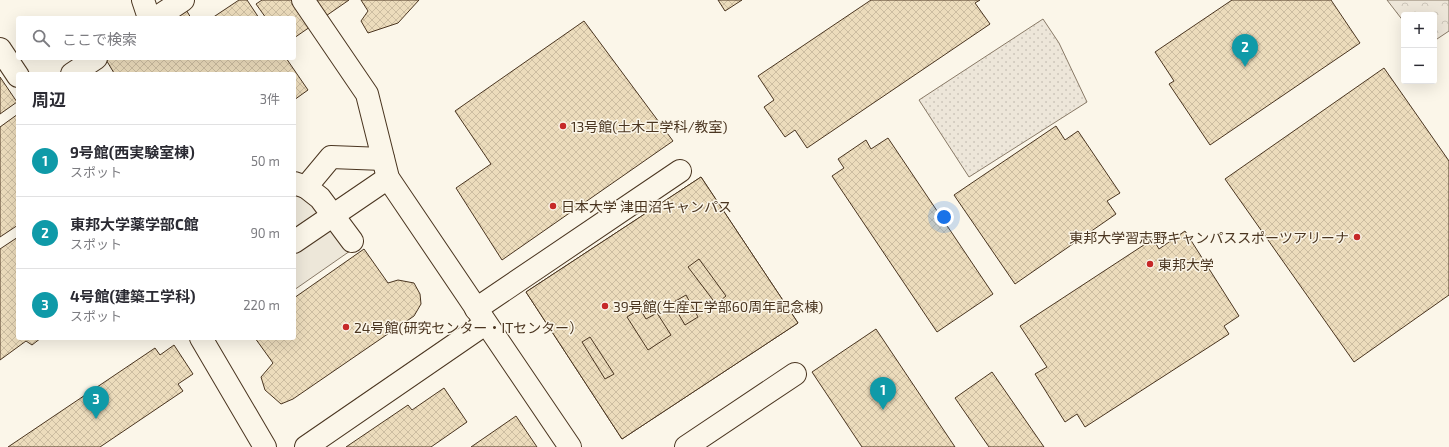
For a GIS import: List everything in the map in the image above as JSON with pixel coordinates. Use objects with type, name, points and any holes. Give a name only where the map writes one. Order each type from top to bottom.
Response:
[{"type":"street","points":[[142,0],[147,16]]},
{"type":"street","points":[[159,16],[183,0]]},
{"type":"street","points":[[303,0],[367,94],[386,169],[481,316],[570,447]]},
{"type":"street","points":[[0,49],[16,73]]},
{"type":"street","points":[[75,72],[93,60]]},
{"type":"street","points":[[352,241],[320,198],[300,185],[331,157],[386,169]]},
{"type":"street","points":[[296,240],[386,169]]},
{"type":"street","points":[[306,447],[481,316],[680,171]]},
{"type":"street","points":[[202,340],[265,447]]},
{"type":"street","points":[[686,447],[795,374]]},
{"type":"green space","points":[[1387,0],[1449,0],[1449,31],[1437,39],[1437,12],[1401,12],[1401,18]]},
{"type":"green space","points":[[1043,19],[1059,43],[1087,102],[969,177],[919,100]]},
{"type":"shaded area","points":[[296,190],[306,194],[350,251],[296,289]]},
{"type":"building","points":[[239,0],[247,0],[258,16],[215,16]]},
{"type":"building","points":[[262,0],[349,0],[296,37],[296,16],[265,16],[256,4]]},
{"type":"building","points":[[361,0],[419,0],[398,23],[368,33],[361,21],[368,11]]},
{"type":"building","points":[[718,0],[742,0],[725,11]]},
{"type":"building","points":[[871,0],[980,0],[975,3],[990,24],[807,148],[795,130],[785,137],[764,107],[774,100],[758,76]]},
{"type":"building","points":[[1232,0],[1331,0],[1360,43],[1210,145],[1169,84],[1174,81],[1155,52]]},
{"type":"building","points":[[182,3],[190,16],[163,16]]},
{"type":"building","name":"13号館(土木工学科/教室)","points":[[584,21],[673,141],[502,260],[456,188],[491,164],[455,111]]},
{"type":"building","points":[[106,60],[287,60],[296,72],[113,72]]},
{"type":"building","name":"東邦大学習志野キャンパススポーツアリーナ","points":[[1384,68],[1449,161],[1449,295],[1354,362],[1225,179]]},
{"type":"building","points":[[296,73],[308,90],[296,99]]},
{"type":"building","points":[[0,77],[16,103],[0,114]]},
{"type":"building","points":[[16,115],[16,226],[0,237],[0,127]]},
{"type":"building","points":[[1056,126],[1065,140],[1078,131],[1120,193],[1107,201],[1116,214],[1015,284],[954,195]]},
{"type":"building","points":[[888,138],[993,294],[937,332],[832,176],[844,168],[838,159],[866,140],[871,149]]},
{"type":"building","name":"39号館(生産工学部60周年記念棟)","points":[[701,177],[798,323],[622,439],[526,292]]},
{"type":"building","name":"39号館(生産工学部60周年記念棟)","points":[[701,177],[798,323],[622,439],[526,292]],"holes":[[[699,259],[726,296],[716,304],[688,267]],[[686,295],[698,317],[685,325],[672,303]],[[640,309],[646,319],[657,313],[671,335],[648,350],[627,317]],[[590,337],[614,374],[605,379],[582,342]]]},
{"type":"building","points":[[1185,231],[1239,316],[1224,326],[1229,334],[1085,427],[1077,414],[1065,422],[1035,374],[1047,367],[1020,326],[1153,239],[1159,249]]},
{"type":"building","points":[[16,238],[16,340],[38,340],[32,345],[26,341],[0,360],[0,249]]},
{"type":"building","name":"24号館(研究センター・ITセンター）","points":[[364,249],[388,283],[398,280],[414,283],[420,294],[421,304],[414,316],[293,399],[281,404],[265,390],[261,377],[273,363],[256,340],[296,340],[296,297]]},
{"type":"building","points":[[876,329],[955,447],[862,447],[812,372]]},
{"type":"building","points":[[174,345],[193,374],[178,384],[183,391],[100,447],[8,447],[155,348],[160,355]]},
{"type":"building","points":[[992,372],[1044,447],[989,447],[955,398]]},
{"type":"building","points":[[444,388],[467,422],[431,447],[346,447],[408,405],[412,410]]},
{"type":"building","points":[[516,416],[537,447],[471,447]]},
{"type":"place","name":"東邦大学薬学部C館","points":[[1245,67]]},
{"type":"place","name":"13号館(土木工学科/教室)","points":[[563,126]]},
{"type":"place","name":"日本大学 津田沼キャンパス","points":[[553,206]]},
{"type":"place","name":"東邦大学習志野キャンパススポーツアリーナ","points":[[1357,237]]},
{"type":"place","name":"東邦大学","points":[[1150,264]]},
{"type":"place","name":"39号館(生産工学部60周年記念棟)","points":[[605,306]]},
{"type":"place","name":"24号館(研究センター・ITセンター）","points":[[346,327]]},
{"type":"place","name":"9号館(西実験室棟)","points":[[883,410]]},
{"type":"place","name":"4号館(建築工学科)","points":[[96,419]]}]
